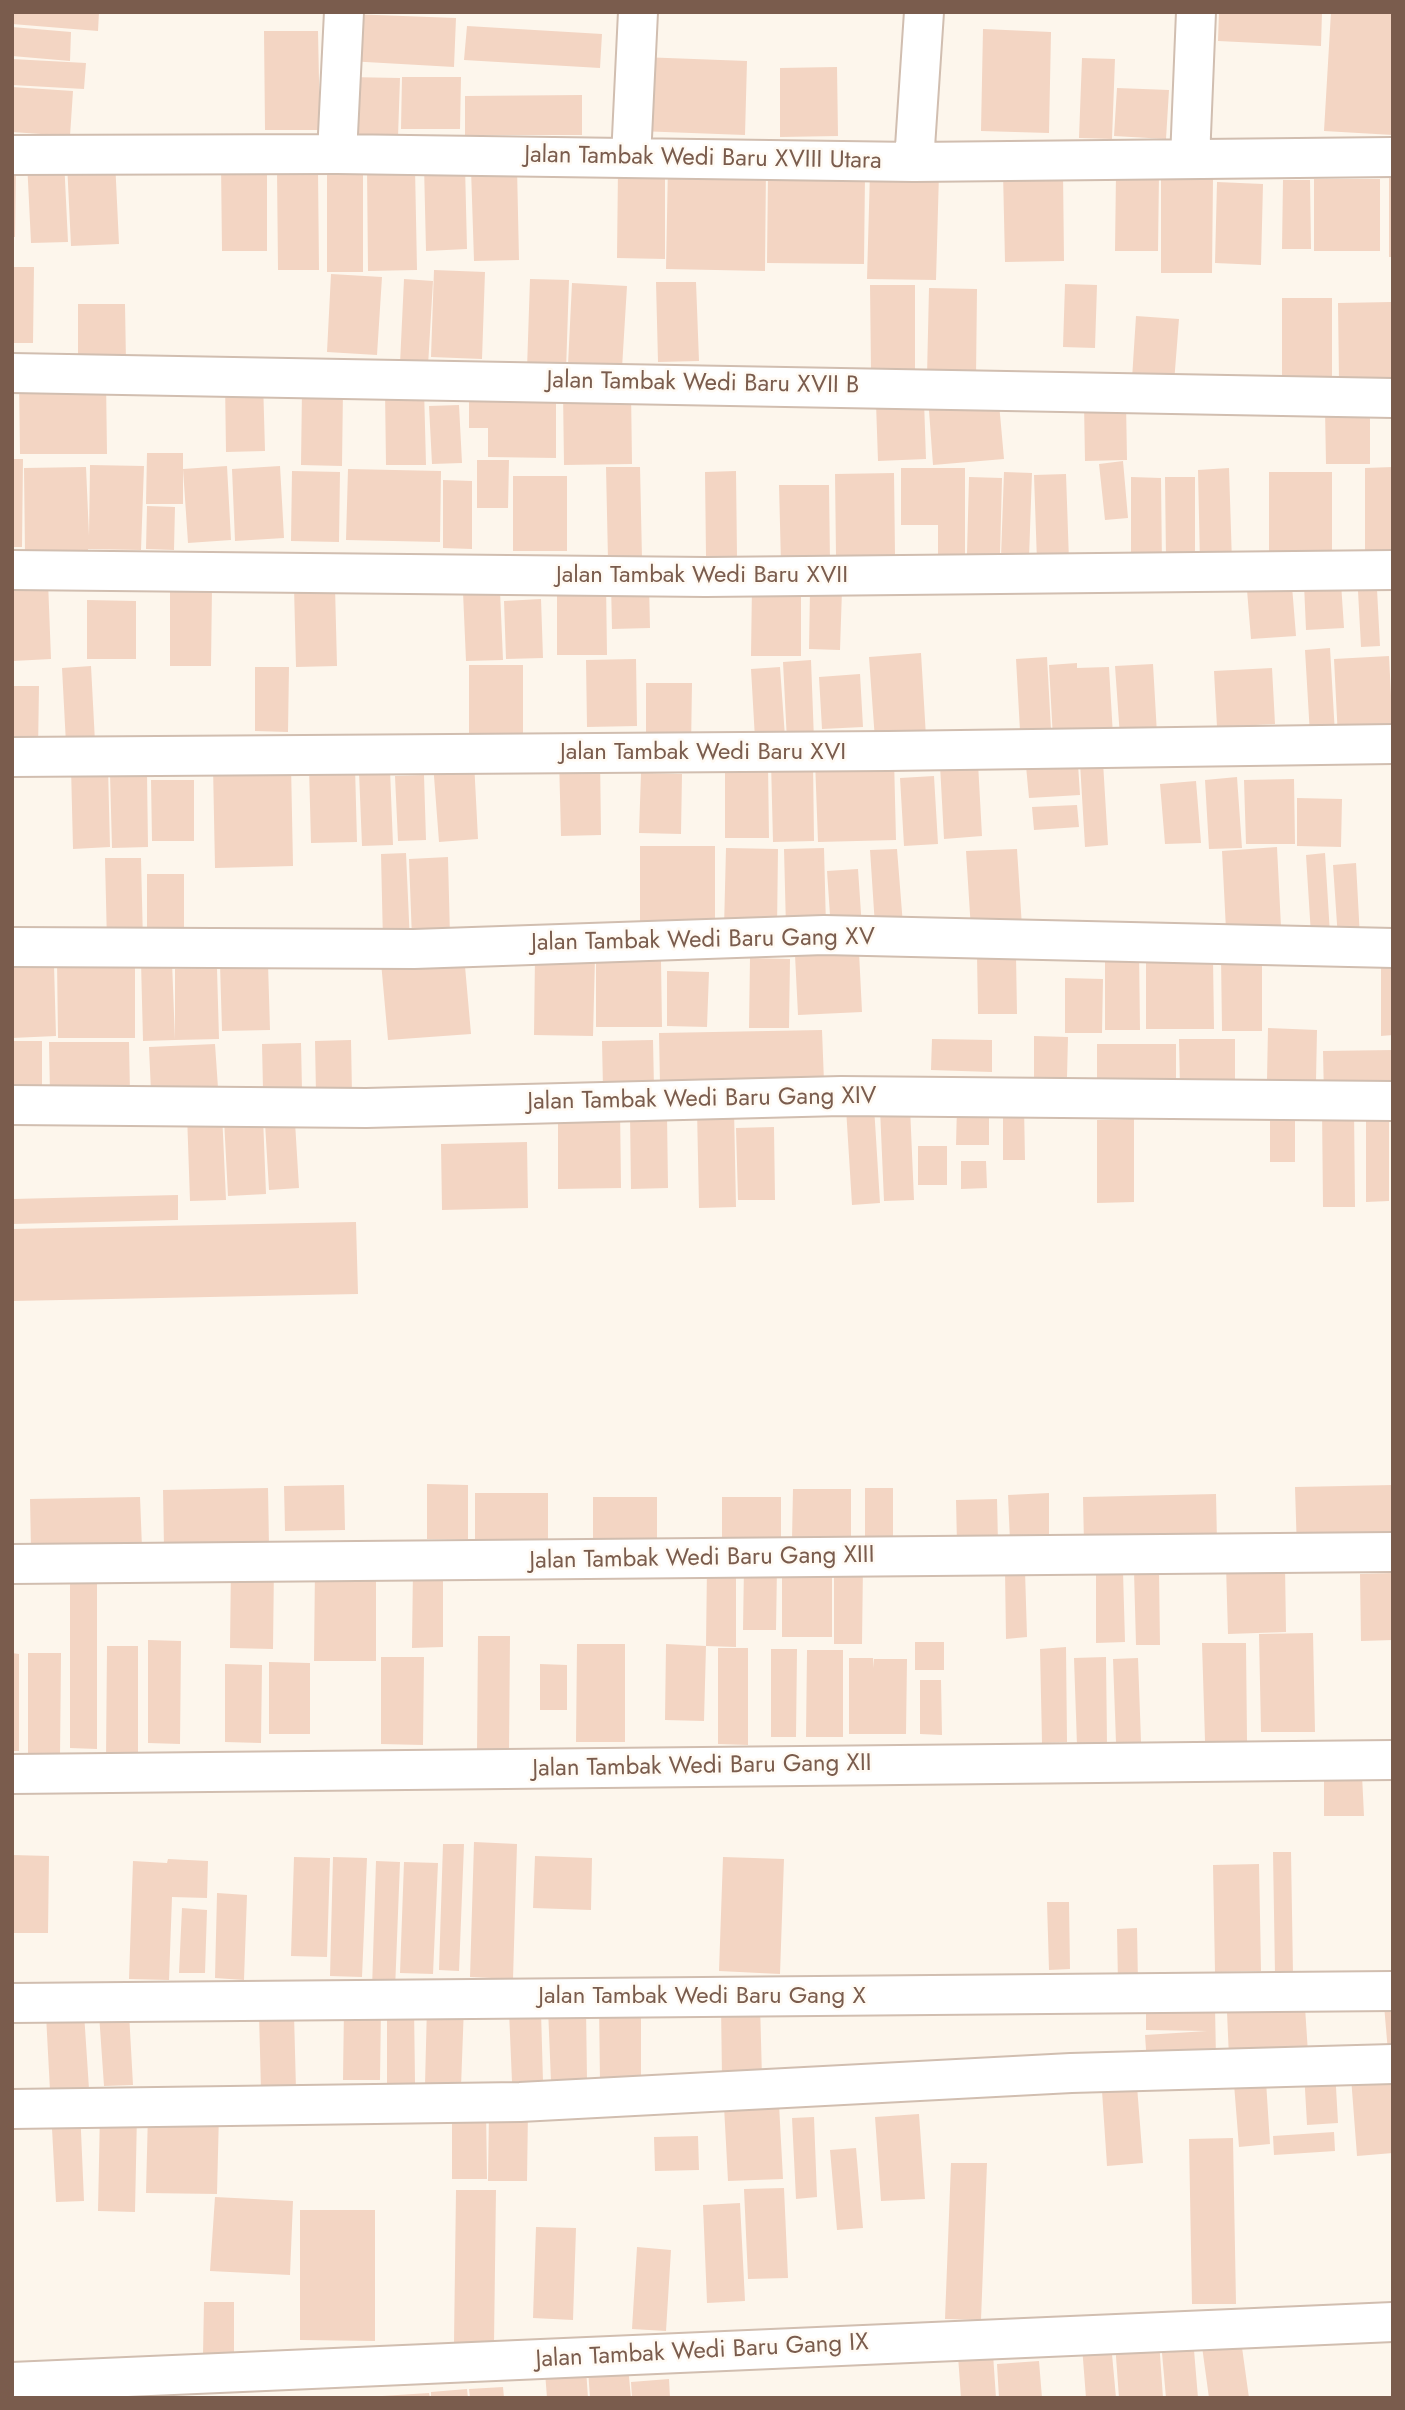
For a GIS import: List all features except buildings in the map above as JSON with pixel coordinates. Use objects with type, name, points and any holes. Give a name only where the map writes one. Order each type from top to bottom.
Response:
[{"type":"street","points":[[337,154],[344,12]]},
{"type":"street","points":[[631,158],[638,12]]},
{"type":"street","points":[[914,162],[923,12]]},
{"type":"street","points":[[1190,159],[1196,12]]},
{"type":"street","name":"Jalan Tambak Wedi Baru XVIII Utara","points":[[12,155],[337,154],[914,162],[1393,157]]},
{"type":"street","name":"Jalan Tambak Wedi Baru XVII B","points":[[12,373],[1393,398]]},
{"type":"street","name":"Jalan Tambak Wedi Baru XVII","points":[[12,569],[705,578],[1393,570]]},
{"type":"street","name":"Jalan Tambak Wedi Baru XVI","points":[[12,757],[874,752],[1393,744]]},
{"type":"street","name":"Jalan Tambak Wedi Baru Gang XV","points":[[12,947],[414,949],[824,935],[1393,948]]},
{"type":"street","name":"Jalan Tambak Wedi Baru Gang XIV","points":[[12,1105],[366,1108],[841,1096],[1393,1101]]},
{"type":"street","name":"Jalan Tambak Wedi Baru Gang XIII","points":[[12,1564],[1393,1552]]},
{"type":"street","name":"Jalan Tambak Wedi Baru Gang XII","points":[[12,1774],[1393,1760]]},
{"type":"street","name":"Jalan Tambak Wedi Baru Gang X","points":[[12,2003],[1393,1991]]},
{"type":"street","points":[[12,2109],[520,2102],[1071,2073],[1393,2064]]},
{"type":"street","name":"Jalan Tambak Wedi Baru Gang IX","points":[[12,2382],[1393,2322]]}]
